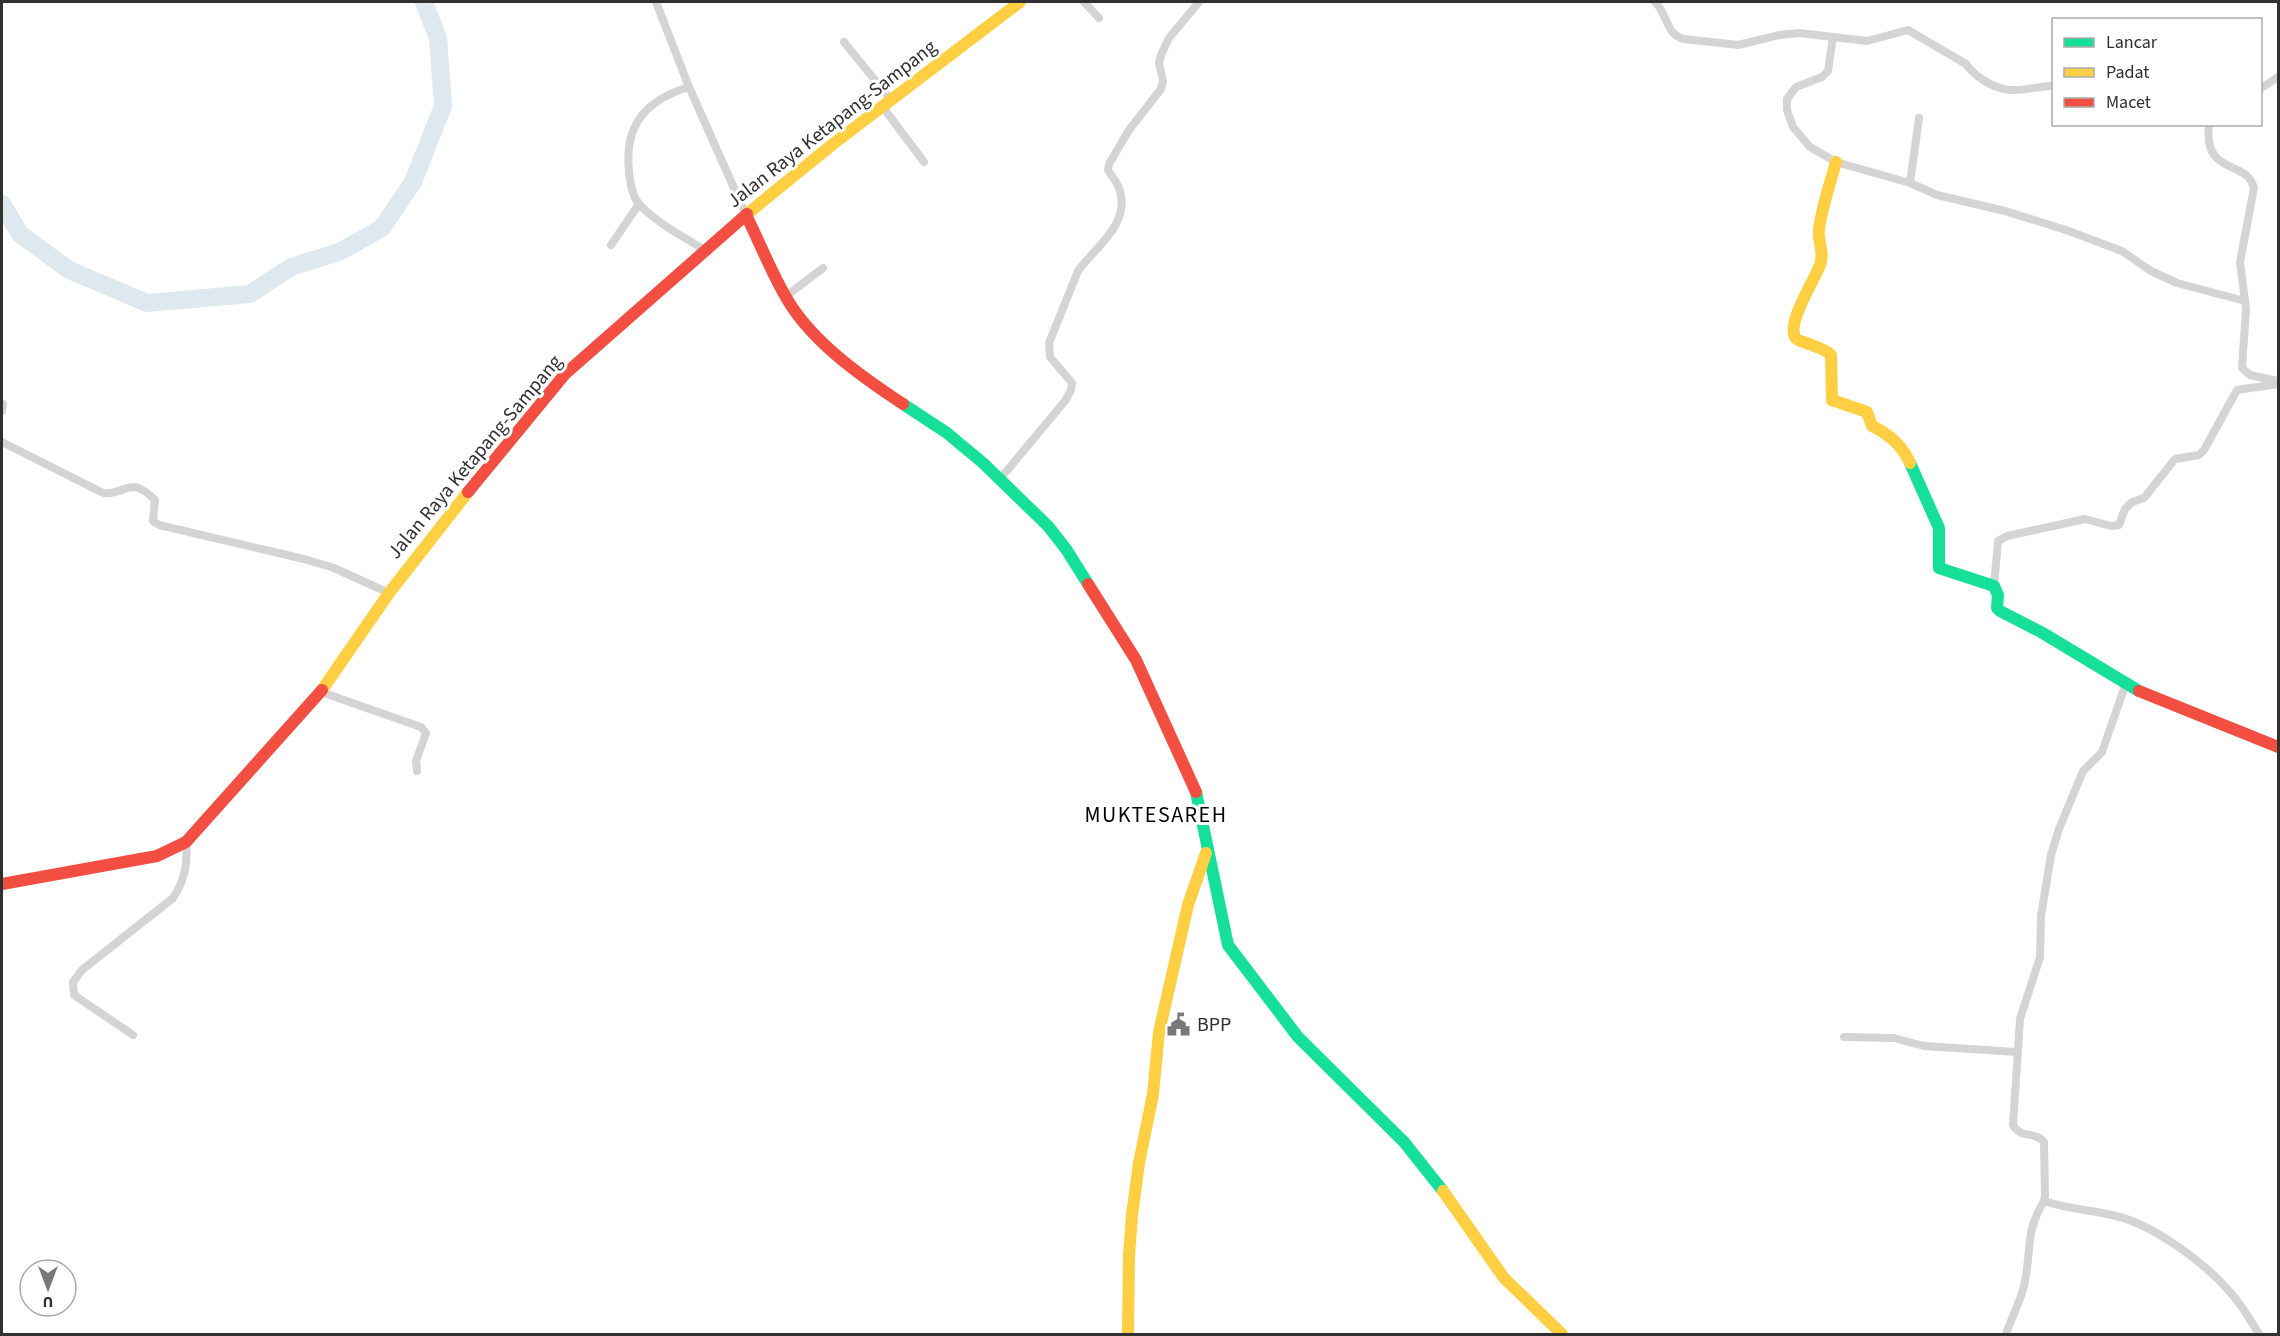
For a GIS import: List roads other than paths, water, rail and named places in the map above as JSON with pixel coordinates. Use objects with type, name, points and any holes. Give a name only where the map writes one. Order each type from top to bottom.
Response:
[{"type":"main road","name":"Jalan Raya Ketapang-Sampang","points":[[2,884],[157,856],[186,842],[321,692],[389,593],[513,435],[565,374],[746,215],[886,103],[1020,2]]},
{"type":"main road","points":[[1836,162],[1818,231],[1822,252],[1821,263],[1797,315],[1794,338],[1824,347],[1829,351],[1833,366],[1832,400],[1867,412],[1872,426],[1889,434],[1903,450],[1940,528],[1939,568],[1994,586],[1998,595],[1997,608],[2000,611],[2041,632],[2159,702],[2278,747]]},
{"type":"main road","points":[[746,215],[785,297],[798,315],[835,354],[860,375],[947,433],[1000,479],[1048,526],[1066,549],[1136,660],[1199,798],[1207,851],[1228,945],[1298,1037],[1404,1142],[1434,1179],[1491,1262],[1527,1302],[1562,1335]]},
{"type":"main road","points":[[1128,1335],[1132,1215],[1139,1163],[1153,1094],[1159,1032],[1188,905],[1207,851]]},
{"type":"street","points":[[656,2],[689,87],[746,215]]},
{"type":"street","points":[[1084,2],[1099,18]]},
{"type":"street","points":[[1000,479],[1065,401],[1071,390],[1071,380],[1050,357],[1048,343],[1078,271],[1106,241],[1118,218],[1121,199],[1117,183],[1108,170],[1109,164],[1129,130],[1161,89],[1163,81],[1159,63],[1161,55],[1169,38],[1199,2]]},
{"type":"street","points":[[1655,2],[1661,8],[1673,34],[1684,39],[1738,45],[1787,34],[1867,41],[1908,30],[1966,64],[1973,73],[2001,88],[2018,90],[2036,86],[2052,86]]},
{"type":"street","points":[[1833,37],[1828,71],[1822,77],[1796,87],[1788,95],[1786,104],[1793,127],[1810,147],[1836,162],[1910,183],[1937,195],[2005,211],[2066,230],[2122,251],[2151,271],[2177,283],[2245,301]]},
{"type":"street","points":[[844,42],[924,162]]},
{"type":"street","points":[[2262,88],[2278,76]]},
{"type":"street","points":[[689,87],[660,99],[646,110],[628,144],[628,161],[632,190],[639,204],[656,219],[704,250]]},
{"type":"street","points":[[1910,183],[1918,118]]},
{"type":"street","points":[[2209,126],[2210,149],[2217,159],[2244,175],[2253,184],[2252,207],[2240,262],[2245,301],[2242,368],[2250,375],[2278,382]]},
{"type":"street","points":[[611,246],[639,204]]},
{"type":"street","points":[[785,297],[823,268]]},
{"type":"street","points":[[1994,586],[1998,541],[2007,536],[2085,519],[2111,526],[2119,525],[2125,509],[2132,502],[2144,498],[2175,459],[2199,455],[2204,450],[2237,390],[2278,382]]},
{"type":"street","points":[[2,442],[103,493],[110,493],[129,486],[137,487],[155,500],[153,521],[159,525],[304,559],[334,568],[389,593]]},
{"type":"street","points":[[2006,1335],[2025,1283],[2032,1222],[2045,1196],[2044,1142],[2039,1137],[2020,1133],[2013,1125],[2016,1052],[2020,1019],[2040,957],[2041,916],[2051,855],[2059,829],[2083,771],[2102,752],[2126,683]]},
{"type":"street","points":[[321,692],[421,727],[426,733],[416,761],[417,771]]},
{"type":"street","points":[[133,1035],[74,995],[73,982],[82,970],[173,898],[185,872],[186,842]]},
{"type":"street","points":[[1844,1037],[1894,1038],[1924,1046],[2016,1052]]},
{"type":"street","points":[[2044,1201],[2117,1216],[2156,1232],[2195,1260],[2229,1291],[2245,1311],[2259,1335]]},
{"type":"waterway","points":[[2,204],[20,234],[69,270],[147,303],[250,294],[291,267],[339,252],[382,228],[413,182],[443,106],[438,38],[424,2]]},
{"type":"place","name":"BPP","points":[[1179,1025]]},
{"type":"district","name":"MUKTESAREH","points":[[1156,815]]}]
